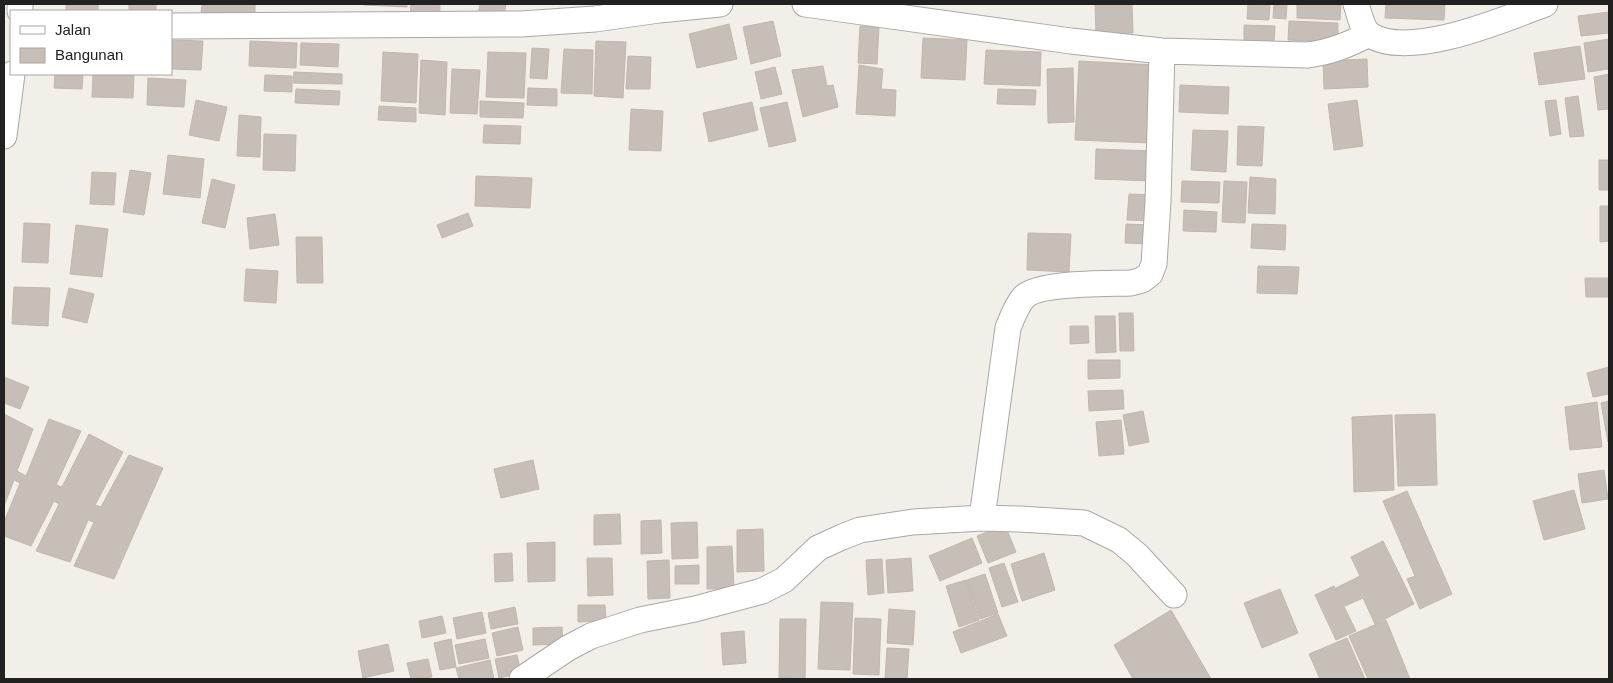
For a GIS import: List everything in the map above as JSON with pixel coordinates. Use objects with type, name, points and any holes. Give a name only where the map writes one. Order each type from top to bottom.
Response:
[{"type":"street","points":[[172,26],[521,24],[595,19],[720,4]]},
{"type":"street","points":[[805,4],[888,9],[1071,41],[1162,51],[1307,55],[1326,52],[1369,34]]},
{"type":"street","points":[[1356,4],[1363,25],[1369,34],[1382,40],[1401,43],[1461,34],[1545,4]]},
{"type":"street","points":[[982,518],[1008,328],[1018,306],[1026,296],[1039,289],[1062,286],[1132,283],[1142,280],[1150,274],[1154,264],[1158,202],[1162,51]]},
{"type":"street","points":[[4,136],[12,75]]},
{"type":"street","points":[[522,679],[568,648],[591,636],[640,620],[694,610],[762,591],[784,580],[818,548],[860,530],[914,522],[982,518],[1084,524],[1119,540],[1136,555],[1174,596]]},
{"type":"building","points":[[66,4],[98,4],[98,10],[66,10]]},
{"type":"building","points":[[129,4],[156,4],[156,10],[129,10]]},
{"type":"building","points":[[202,4],[255,4],[255,14],[201,12]]},
{"type":"building","points":[[407,4],[407,7],[364,5]]},
{"type":"building","points":[[411,4],[440,4],[440,18],[410,17]]},
{"type":"building","points":[[480,4],[506,4],[504,17],[478,14]]},
{"type":"building","points":[[1095,4],[1132,4],[1133,33],[1096,34]]},
{"type":"building","points":[[1248,4],[1270,4],[1269,20],[1247,19]]},
{"type":"building","points":[[1274,4],[1287,4],[1286,19],[1273,18]]},
{"type":"building","points":[[1297,4],[1341,4],[1340,20],[1297,18]]},
{"type":"building","points":[[1386,4],[1445,4],[1444,20],[1385,18]]},
{"type":"building","points":[[1609,12],[1609,33],[1581,36],[1578,16]]},
{"type":"building","points":[[773,21],[781,56],[751,64],[743,27]]},
{"type":"building","points":[[1289,21],[1338,23],[1338,42],[1288,40]]},
{"type":"building","points":[[729,24],[737,59],[697,68],[689,34]]},
{"type":"building","points":[[1244,25],[1275,26],[1274,42],[1244,41]]},
{"type":"building","points":[[860,26],[879,27],[877,64],[858,63]]},
{"type":"building","points":[[923,38],[967,40],[965,80],[921,78]]},
{"type":"building","points":[[1609,39],[1609,69],[1588,72],[1584,43]]},
{"type":"building","points":[[172,40],[203,41],[201,70],[172,69]]},
{"type":"building","points":[[250,41],[297,43],[296,68],[249,66]]},
{"type":"building","points":[[596,41],[626,42],[623,98],[594,96]]},
{"type":"building","points":[[301,43],[339,44],[338,67],[300,65]]},
{"type":"building","points":[[1580,46],[1585,79],[1539,85],[1534,53]]},
{"type":"building","points":[[532,48],[549,49],[547,79],[530,78]]},
{"type":"building","points":[[564,49],[593,50],[592,94],[561,93]]},
{"type":"building","points":[[986,50],[1041,52],[1040,86],[984,84]]},
{"type":"building","points":[[383,52],[418,54],[416,103],[381,101]]},
{"type":"building","points":[[488,52],[526,53],[524,98],[486,97]]},
{"type":"building","points":[[628,56],[651,57],[650,89],[626,89]]},
{"type":"building","points":[[1367,59],[1368,87],[1324,89],[1323,61]]},
{"type":"building","points":[[421,60],[447,62],[445,115],[419,113]]},
{"type":"building","points":[[1079,61],[1156,65],[1152,143],[1075,140]]},
{"type":"building","points":[[859,65],[883,69],[881,89],[896,90],[895,116],[856,114]]},
{"type":"building","points":[[823,66],[827,86],[833,85],[838,107],[803,117],[792,70]]},
{"type":"building","points":[[775,67],[782,94],[761,99],[755,72]]},
{"type":"building","points":[[1073,68],[1074,122],[1048,123],[1047,69]]},
{"type":"building","points":[[452,69],[480,70],[477,114],[450,113]]},
{"type":"building","points":[[294,72],[342,74],[342,84],[293,83]]},
{"type":"building","points":[[1609,74],[1609,109],[1598,110],[1594,77]]},
{"type":"building","points":[[55,75],[83,75],[82,89],[54,88]]},
{"type":"building","points":[[93,75],[134,75],[133,98],[92,97]]},
{"type":"building","points":[[265,75],[292,76],[292,92],[264,91]]},
{"type":"building","points":[[148,78],[186,80],[184,107],[147,105]]},
{"type":"building","points":[[1180,85],[1229,87],[1228,114],[1179,112]]},
{"type":"building","points":[[528,88],[557,89],[557,106],[527,105]]},
{"type":"building","points":[[296,89],[340,91],[339,105],[295,103]]},
{"type":"building","points":[[998,89],[1036,90],[1035,105],[997,104]]},
{"type":"building","points":[[1578,96],[1584,136],[1570,137],[1565,98]]},
{"type":"building","points":[[196,100],[227,107],[219,141],[189,135]]},
{"type":"building","points":[[1357,100],[1363,146],[1334,150],[1328,104]]},
{"type":"building","points":[[1556,100],[1561,134],[1550,136],[1545,101]]},
{"type":"building","points":[[480,101],[524,103],[523,118],[480,117]]},
{"type":"building","points":[[752,102],[758,130],[709,142],[703,113]]},
{"type":"building","points":[[787,102],[796,141],[769,147],[760,108]]},
{"type":"building","points":[[379,106],[416,108],[416,122],[378,120]]},
{"type":"building","points":[[631,109],[663,111],[661,151],[629,150]]},
{"type":"building","points":[[239,115],[261,117],[260,157],[237,156]]},
{"type":"building","points":[[484,125],[521,126],[520,144],[483,143]]},
{"type":"building","points":[[1238,126],[1264,127],[1262,166],[1237,165]]},
{"type":"building","points":[[1193,130],[1228,131],[1226,172],[1191,170]]},
{"type":"building","points":[[264,134],[296,135],[295,171],[263,170]]},
{"type":"building","points":[[1096,149],[1155,151],[1154,181],[1095,179]]},
{"type":"building","points":[[168,155],[204,159],[200,198],[163,194]]},
{"type":"building","points":[[1599,160],[1609,160],[1609,190],[1599,190]]},
{"type":"building","points":[[130,170],[151,173],[144,215],[123,212]]},
{"type":"building","points":[[92,172],[116,173],[114,205],[90,204]]},
{"type":"building","points":[[476,176],[532,178],[530,208],[475,206]]},
{"type":"building","points":[[1250,177],[1276,179],[1275,214],[1248,213]]},
{"type":"building","points":[[212,179],[235,185],[225,228],[202,223]]},
{"type":"building","points":[[1182,181],[1220,182],[1219,203],[1181,202]]},
{"type":"building","points":[[1224,181],[1247,182],[1245,223],[1222,222]]},
{"type":"building","points":[[1129,194],[1155,195],[1154,221],[1127,220]]},
{"type":"building","points":[[1600,206],[1609,206],[1609,241],[1600,242]]},
{"type":"building","points":[[1184,210],[1217,212],[1216,232],[1183,231]]},
{"type":"building","points":[[468,213],[473,226],[442,238],[437,225]]},
{"type":"building","points":[[275,214],[279,245],[250,249],[247,218]]},
{"type":"building","points":[[24,223],[50,224],[48,263],[22,262]]},
{"type":"building","points":[[1126,224],[1153,225],[1152,244],[1125,243]]},
{"type":"building","points":[[1252,224],[1286,225],[1285,250],[1251,248]]},
{"type":"building","points":[[76,225],[108,229],[102,277],[70,274]]},
{"type":"building","points":[[1028,233],[1071,234],[1069,272],[1027,270]]},
{"type":"building","points":[[296,237],[322,237],[323,283],[297,283]]},
{"type":"building","points":[[1258,266],[1299,267],[1297,294],[1257,293]]},
{"type":"building","points":[[246,269],[278,271],[276,303],[244,301]]},
{"type":"building","points":[[1585,278],[1609,278],[1609,297],[1586,297]]},
{"type":"building","points":[[14,287],[50,288],[48,326],[12,324]]},
{"type":"building","points":[[69,288],[94,294],[87,323],[62,317]]},
{"type":"building","points":[[1119,313],[1133,313],[1134,351],[1120,351]]},
{"type":"building","points":[[1095,316],[1115,316],[1116,352],[1096,353]]},
{"type":"building","points":[[1070,326],[1088,326],[1089,343],[1070,344]]},
{"type":"building","points":[[1088,360],[1120,360],[1120,378],[1088,379]]},
{"type":"building","points":[[1609,367],[1609,394],[1593,397],[1587,373]]},
{"type":"building","points":[[4,377],[29,387],[20,409],[4,403]]},
{"type":"building","points":[[1123,390],[1124,409],[1089,411],[1088,391]]},
{"type":"building","points":[[1609,401],[1609,441],[1608,442],[1601,403]]},
{"type":"building","points":[[1597,402],[1602,447],[1570,450],[1565,407]]},
{"type":"building","points":[[1143,411],[1149,442],[1129,446],[1123,415]]},
{"type":"building","points":[[4,414],[33,429],[17,471],[26,476],[49,419],[81,431],[56,485],[62,487],[89,434],[123,452],[95,505],[101,507],[129,455],[163,468],[114,579],[74,566],[94,522],[88,520],[70,562],[36,551],[59,504],[54,501],[31,546],[4,536],[4,522],[20,483],[14,480],[4,506]]},
{"type":"building","points":[[1435,414],[1437,485],[1398,486],[1395,415]]},
{"type":"building","points":[[1392,415],[1394,490],[1354,492],[1352,417]]},
{"type":"building","points":[[1121,420],[1124,454],[1099,456],[1096,422]]},
{"type":"building","points":[[533,460],[539,489],[501,498],[494,469]]},
{"type":"building","points":[[1604,470],[1608,499],[1582,503],[1578,474]]},
{"type":"building","points":[[1574,490],[1585,529],[1544,540],[1533,501]]},
{"type":"building","points":[[1407,491],[1452,594],[1420,609],[1407,579],[1415,576],[1383,501]]},
{"type":"building","points":[[620,514],[621,544],[594,545],[594,515]]},
{"type":"building","points":[[661,520],[662,553],[641,554],[641,521]]},
{"type":"building","points":[[697,522],[698,558],[672,559],[671,523]]},
{"type":"building","points":[[1005,525],[1016,552],[988,563],[977,536]]},
{"type":"building","points":[[763,529],[764,571],[737,572],[737,530]]},
{"type":"building","points":[[972,538],[982,563],[940,581],[929,556]]},
{"type":"building","points":[[1383,541],[1414,604],[1375,624],[1363,598],[1345,606],[1336,588],[1360,576],[1351,557]]},
{"type":"building","points":[[555,542],[555,581],[528,582],[527,543]]},
{"type":"building","points":[[732,546],[734,589],[707,589],[707,547]]},
{"type":"building","points":[[512,553],[513,581],[495,582],[494,554]]},
{"type":"building","points":[[1044,553],[1055,590],[1022,601],[1011,564]]},
{"type":"building","points":[[587,558],[612,558],[613,595],[588,596]]},
{"type":"building","points":[[911,558],[913,591],[888,593],[886,560]]},
{"type":"building","points":[[882,559],[884,593],[868,595],[866,560]]},
{"type":"building","points":[[669,560],[670,598],[648,599],[647,561]]},
{"type":"building","points":[[1004,563],[1018,602],[1002,607],[989,568]]},
{"type":"building","points":[[699,565],[699,584],[675,584],[675,566]]},
{"type":"building","points":[[985,574],[998,613],[980,619],[967,580]]},
{"type":"building","points":[[966,580],[979,620],[959,627],[946,586]]},
{"type":"building","points":[[1334,586],[1356,631],[1336,640],[1315,595]]},
{"type":"building","points":[[1280,589],[1298,633],[1262,648],[1244,603]]},
{"type":"building","points":[[821,602],[853,603],[850,670],[818,669]]},
{"type":"building","points":[[578,605],[605,605],[606,621],[578,622]]},
{"type":"building","points":[[515,607],[518,624],[491,629],[488,613]]},
{"type":"building","points":[[889,609],[915,611],[913,645],[887,643]]},
{"type":"building","points":[[1171,610],[1211,679],[1133,679],[1114,645]]},
{"type":"building","points":[[482,612],[486,633],[457,639],[453,618]]},
{"type":"building","points":[[998,614],[1007,636],[961,653],[953,632]]},
{"type":"building","points":[[442,616],[446,633],[422,638],[419,621]]},
{"type":"building","points":[[855,618],[881,619],[879,675],[853,674]]},
{"type":"building","points":[[780,619],[806,619],[805,679],[779,678]]},
{"type":"building","points":[[1386,620],[1410,679],[1368,679],[1349,636]]},
{"type":"building","points":[[518,627],[523,650],[497,656],[492,633]]},
{"type":"building","points":[[562,627],[563,644],[533,645],[533,628]]},
{"type":"building","points":[[744,631],[746,663],[723,665],[721,633]]},
{"type":"building","points":[[1347,638],[1365,679],[1320,679],[1309,654]]},
{"type":"building","points":[[451,639],[456,667],[440,670],[434,643]]},
{"type":"building","points":[[485,639],[489,658],[459,664],[455,645]]},
{"type":"building","points":[[388,644],[394,671],[363,678],[358,651]]},
{"type":"building","points":[[887,648],[909,649],[907,679],[885,679]]},
{"type":"building","points":[[517,655],[521,673],[499,678],[495,659]]},
{"type":"building","points":[[428,659],[432,677],[411,679],[407,663]]},
{"type":"building","points":[[490,660],[494,679],[459,679],[456,668]]}]
